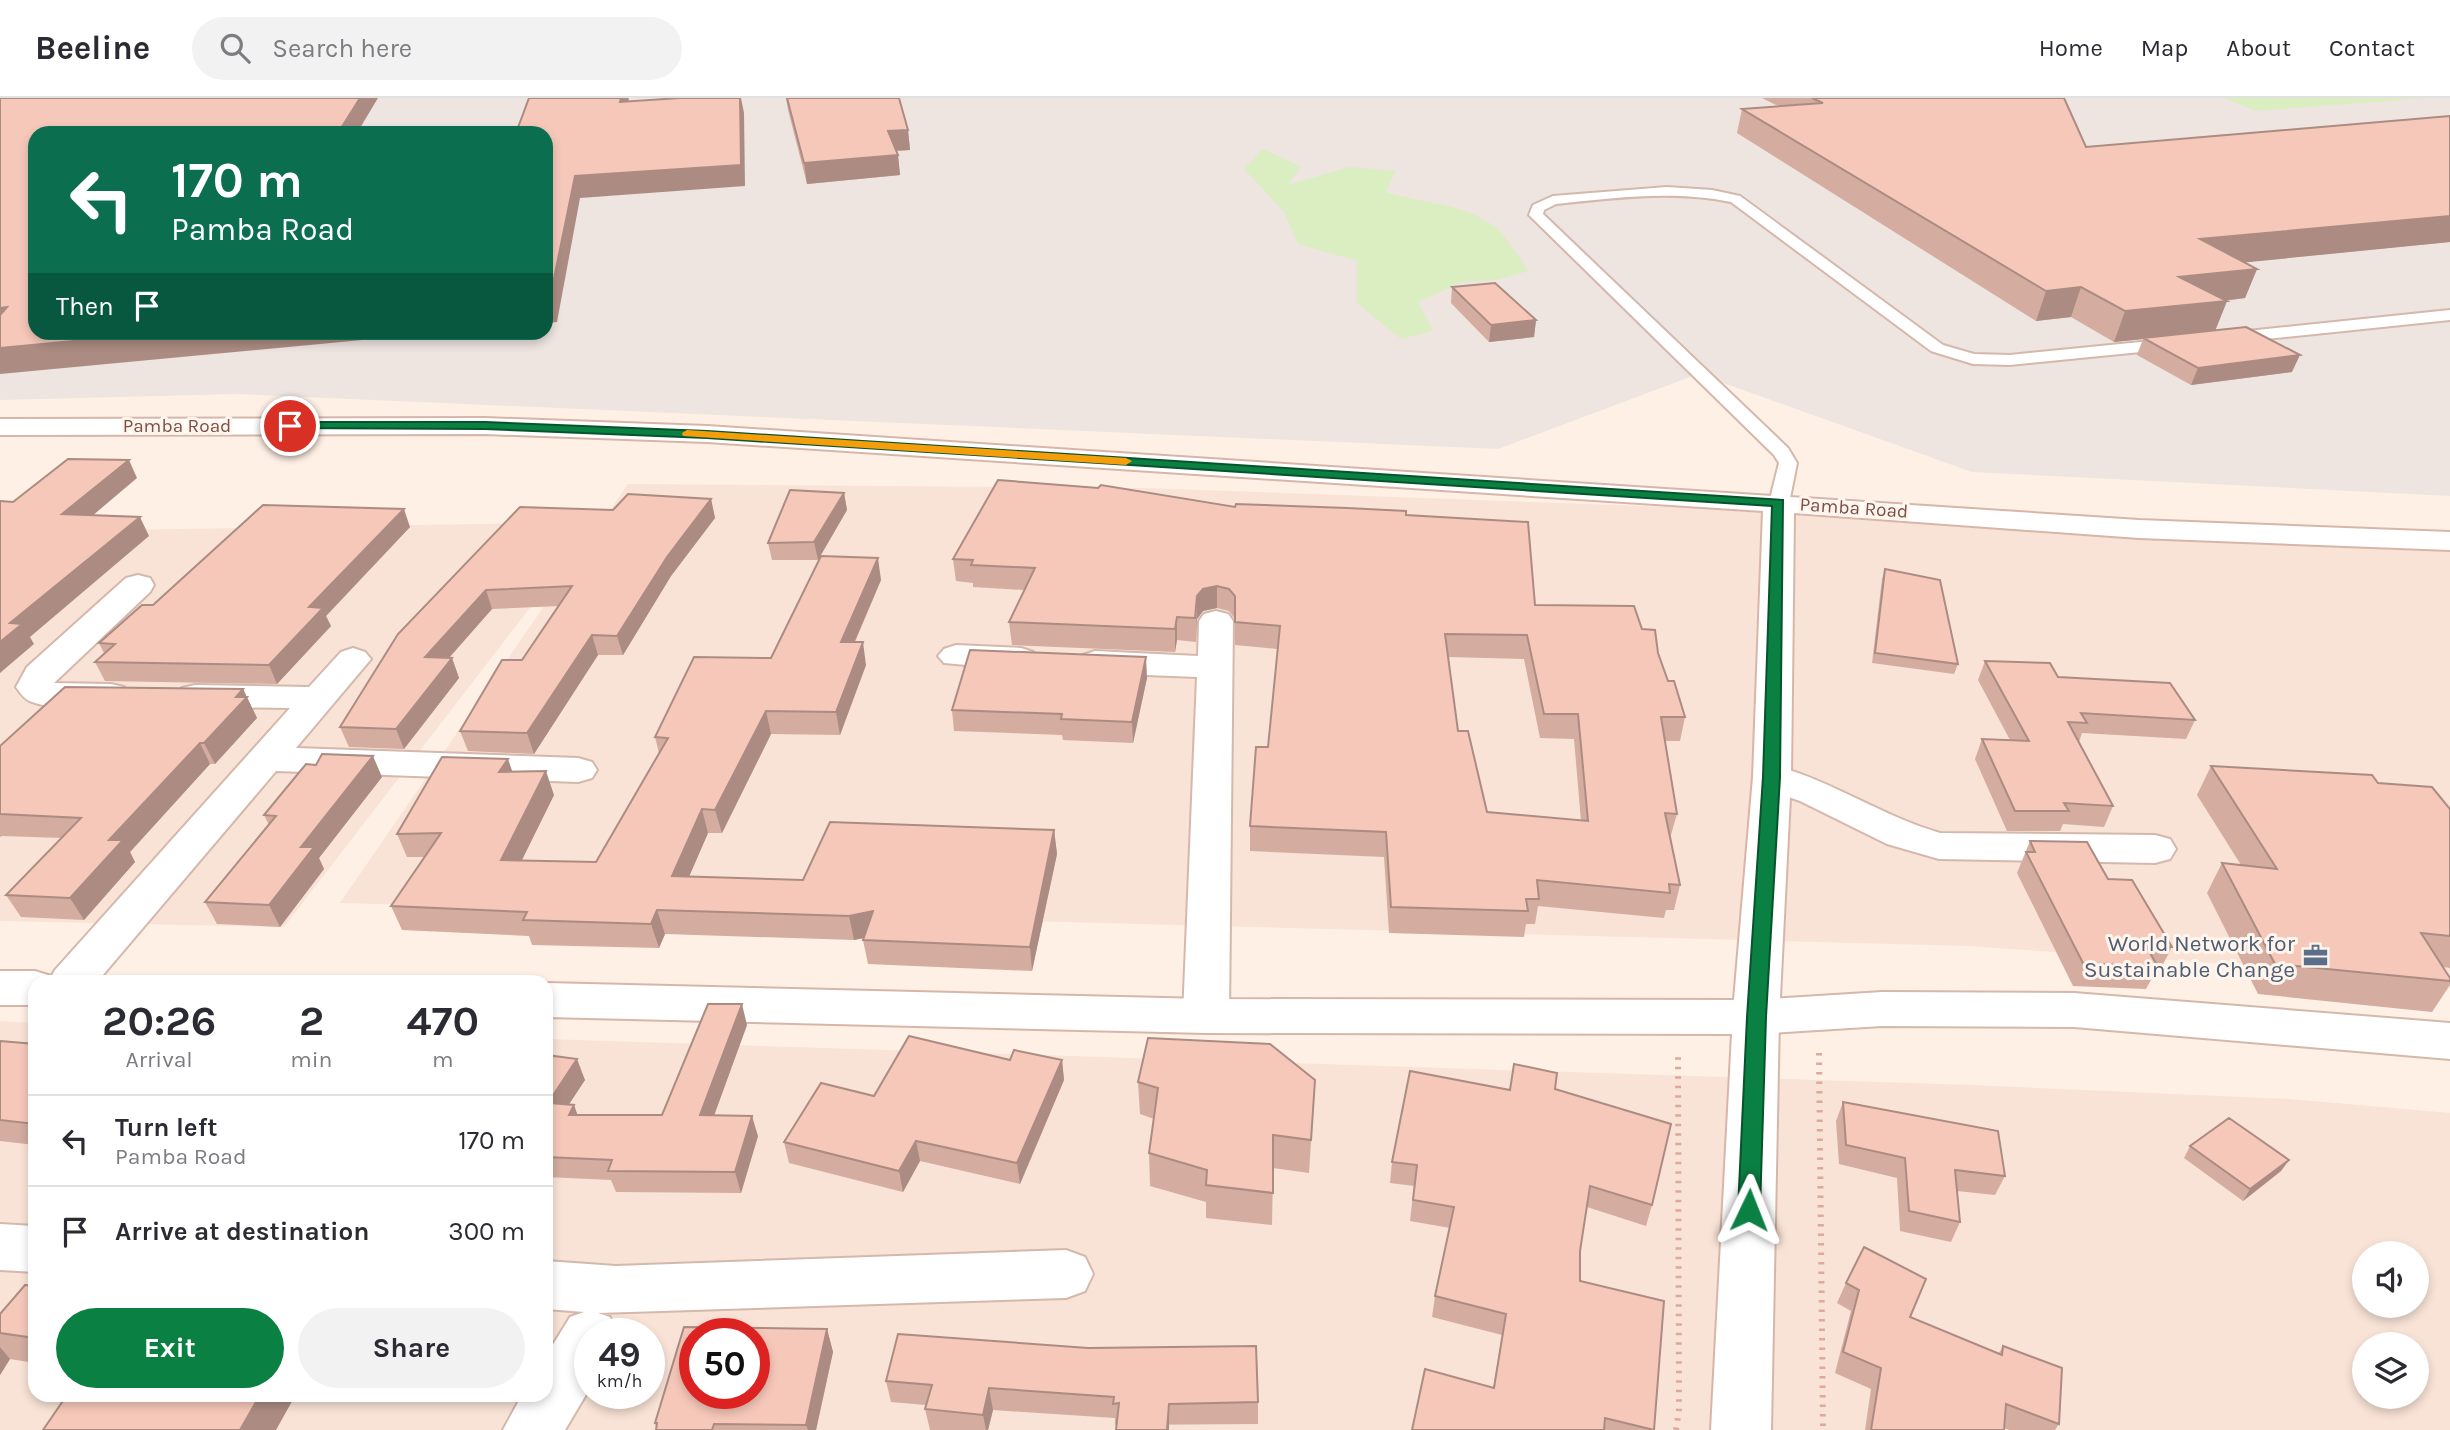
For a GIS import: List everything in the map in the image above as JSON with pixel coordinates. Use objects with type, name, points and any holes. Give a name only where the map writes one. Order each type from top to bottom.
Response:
[{"type":"street","name":"Pamba Road","points":[[0,426],[485,426],[707,434],[1779,503],[2139,529],[2450,541]]},
{"type":"street","points":[[1741,1430],[1756,1017],[1772,777],[1779,503]]},
{"type":"street","points":[[138,585],[40,675],[34,687],[42,694],[320,698]]},
{"type":"street","points":[[1206,1016],[1216,621]]},
{"type":"street","points":[[956,656],[1214,667]]},
{"type":"street","points":[[77,975],[353,659]]},
{"type":"street","points":[[266,760],[578,770]]},
{"type":"street","points":[[1772,777],[1814,792],[1901,835],[1939,846],[2155,849]]},
{"type":"street","points":[[0,988],[28,988]]},
{"type":"street","points":[[553,1000],[1206,1016],[1756,1017],[1882,1009],[2074,1010],[2450,1041]]},
{"type":"street","points":[[0,1247],[28,1249]]},
{"type":"street","points":[[619,1318],[1066,1274]]},
{"type":"street","points":[[553,1290],[596,1318]]},
{"type":"street","points":[[553,1397],[574,1362]]},
{"type":"street","points":[[533,1430],[550,1402]]},
{"type":"lane","points":[[1779,503],[1788,463],[1782,452],[1536,215],[1538,208],[1553,200],[1675,189],[1704,191],[1735,199],[1937,348],[1973,359],[2010,360],[2189,342]]},
{"type":"lane","points":[[2216,339],[2450,315]]},
{"type":"path","points":[[1819,1013],[1823,1430]]},
{"type":"path","points":[[1676,1430],[1679,1409],[1678,1017]]},
{"type":"shaded area","points":[[0,98],[2450,98],[2450,496],[1972,472],[1698,374],[1498,449],[236,394],[0,400]]},
{"type":"shaded area","points":[[628,484],[1144,488],[2450,535],[2450,979],[1968,946],[340,903]]},
{"type":"shaded area","points":[[596,522],[284,927],[0,921],[0,532]]},
{"type":"shaded area","points":[[0,1021],[28,1023],[28,1402],[553,1402],[553,1039],[1971,1085],[2289,1099],[2450,1113],[2450,1430],[0,1430]]},
{"type":"green space","points":[[2223,98],[2427,98],[2256,111]]},
{"type":"green space","points":[[1263,149],[1301,167],[1287,185],[1350,167],[1395,171],[1386,192],[1479,217],[1502,234],[1529,271],[1496,280],[1462,282],[1418,302],[1433,331],[1401,339],[1357,303],[1357,261],[1298,244],[1284,212],[1244,169]]},
{"type":"building","points":[[0,98],[360,98],[342,126],[28,126],[28,340],[84,340],[0,348],[0,315],[7,307],[0,308]]},
{"type":"building","points":[[529,98],[621,98],[620,102],[740,98],[741,165],[575,176],[553,283],[553,126],[519,126]]},
{"type":"building","points":[[787,98],[899,98],[908,130],[888,131],[898,155],[804,163]]},
{"type":"building","points":[[1812,98],[2064,98],[2086,147],[2450,116],[2450,216],[2200,239],[2257,269],[2179,277],[2227,301],[2125,311],[2081,287],[2046,291],[1742,109],[1823,103]]},
{"type":"building","points":[[1495,283],[1536,320],[1491,325],[1452,287]]},
{"type":"building","points":[[2246,327],[2300,355],[2198,368],[2143,338]]},
{"type":"building","points":[[68,459],[129,460],[62,514],[140,517],[10,623],[22,624],[0,642],[0,501],[13,502]]},
{"type":"building","points":[[998,480],[1098,488],[1101,485],[1235,507],[1236,504],[1406,511],[1406,515],[1528,522],[1535,605],[1634,606],[1642,629],[1655,630],[1658,653],[1668,681],[1674,681],[1685,717],[1661,717],[1677,814],[1665,813],[1680,885],[1669,884],[1670,893],[1537,880],[1539,899],[1526,899],[1528,911],[1391,907],[1386,832],[1250,826],[1256,747],[1268,747],[1280,626],[1235,622],[1235,596],[1229,589],[1217,586],[1203,589],[1197,596],[1195,618],[1177,617],[1175,629],[1009,622],[1035,568],[971,565],[973,560],[953,559]],"holes":[[[1445,634],[1527,635],[1544,714],[1578,714],[1588,821],[1487,812],[1468,731],[1458,731]]]},
{"type":"building","points":[[790,490],[844,493],[814,542],[768,543]]},
{"type":"building","points":[[628,494],[711,499],[667,557],[617,636],[592,635],[527,733],[460,731],[502,660],[522,660],[572,586],[486,590],[425,657],[452,658],[396,729],[340,727],[398,634],[520,507],[613,510]]},
{"type":"building","points":[[263,505],[404,509],[309,607],[323,608],[269,665],[95,662],[115,644],[99,643],[142,605],[153,605]]},
{"type":"building","points":[[821,556],[878,558],[841,642],[863,642],[836,712],[766,711],[715,810],[702,809],[672,876],[803,880],[830,822],[1054,830],[1030,947],[863,940],[873,911],[849,916],[657,910],[651,924],[523,920],[527,912],[391,906],[441,833],[397,834],[442,757],[508,759],[499,772],[546,771],[501,860],[596,862],[668,738],[655,737],[694,657],[771,658]]},
{"type":"building","points":[[1885,569],[1940,580],[1958,664],[1875,653]]},
{"type":"building","points":[[970,650],[1146,657],[1132,722],[1061,719],[1062,714],[952,710]]},
{"type":"building","points":[[1985,661],[2050,663],[2058,677],[2170,683],[2195,720],[2081,713],[2087,723],[2068,722],[2113,806],[2064,803],[2069,811],[2015,811],[1982,739],[2029,741]]},
{"type":"building","points":[[65,687],[243,689],[236,697],[247,697],[109,840],[123,840],[70,898],[6,895],[81,818],[0,814],[0,746]]},
{"type":"building","points":[[322,754],[373,756],[301,847],[314,847],[269,905],[205,902],[276,816],[264,815],[306,764],[316,765]]},
{"type":"building","points":[[2211,766],[2372,775],[2378,783],[2432,787],[2450,809],[2450,936],[2421,933],[2450,981],[2275,964],[2222,863],[2277,869]]},
{"type":"building","points":[[2030,841],[2087,842],[2108,879],[2132,880],[2172,947],[2146,946],[2158,967],[2083,963],[2026,852],[2035,852]]},
{"type":"building","points":[[708,1004],[742,1004],[700,1115],[752,1116],[735,1172],[608,1171],[612,1160],[553,1157],[553,1103],[574,1105],[569,1115],[662,1115]]},
{"type":"building","points":[[909,1036],[1010,1060],[1014,1050],[1062,1060],[1017,1163],[916,1141],[899,1171],[784,1142],[821,1083],[874,1096]]},
{"type":"building","points":[[1148,1038],[1270,1044],[1315,1080],[1311,1140],[1273,1135],[1273,1193],[1206,1185],[1207,1170],[1149,1153],[1158,1088],[1138,1082]]},
{"type":"building","points":[[0,1041],[28,1043],[28,1123],[0,1120]]},
{"type":"building","points":[[553,1056],[577,1059],[553,1095]]},
{"type":"building","points":[[1514,1064],[1557,1073],[1555,1089],[1671,1124],[1652,1205],[1590,1186],[1580,1251],[1580,1281],[1664,1301],[1654,1430],[1605,1418],[1604,1430],[1412,1430],[1425,1369],[1494,1388],[1506,1314],[1435,1296],[1454,1207],[1413,1200],[1417,1165],[1392,1162],[1410,1071],[1510,1090]]},
{"type":"building","points":[[1843,1102],[1998,1131],[2005,1176],[1955,1170],[1960,1222],[1909,1211],[1905,1158],[1846,1145]]},
{"type":"building","points":[[2229,1118],[2289,1160],[2250,1189],[2190,1146]]},
{"type":"building","points":[[1864,1247],[1926,1279],[1910,1317],[2002,1355],[2003,1346],[2062,1368],[2059,1424],[2006,1404],[2004,1430],[1871,1430],[1881,1368],[1843,1352],[1859,1290],[1846,1283]]},
{"type":"building","points":[[25,1285],[28,1285],[28,1337],[0,1333],[0,1314]]},
{"type":"building","points":[[770,1328],[827,1329],[806,1425],[714,1424],[712,1430],[656,1430],[659,1409],[665,1409],[665,1390],[679,1344],[679,1409],[770,1409]]},
{"type":"building","points":[[898,1334],[1088,1348],[1256,1346],[1258,1402],[1169,1404],[1167,1430],[1116,1430],[1119,1403],[1113,1404],[1114,1397],[989,1388],[983,1415],[925,1409],[932,1385],[886,1381]]},
{"type":"building","points":[[62,1402],[256,1402],[240,1430],[43,1430]]},
{"type":"slow traffic","points":[[687,433],[1126,461]]},
{"type":"place","name":"World Network for Sustainable Change","points":[[2315,956]]},
{"type":"route","points":[[290,426],[485,426],[707,434],[1779,503],[1772,777],[1756,1017],[1749,1210]]}]
